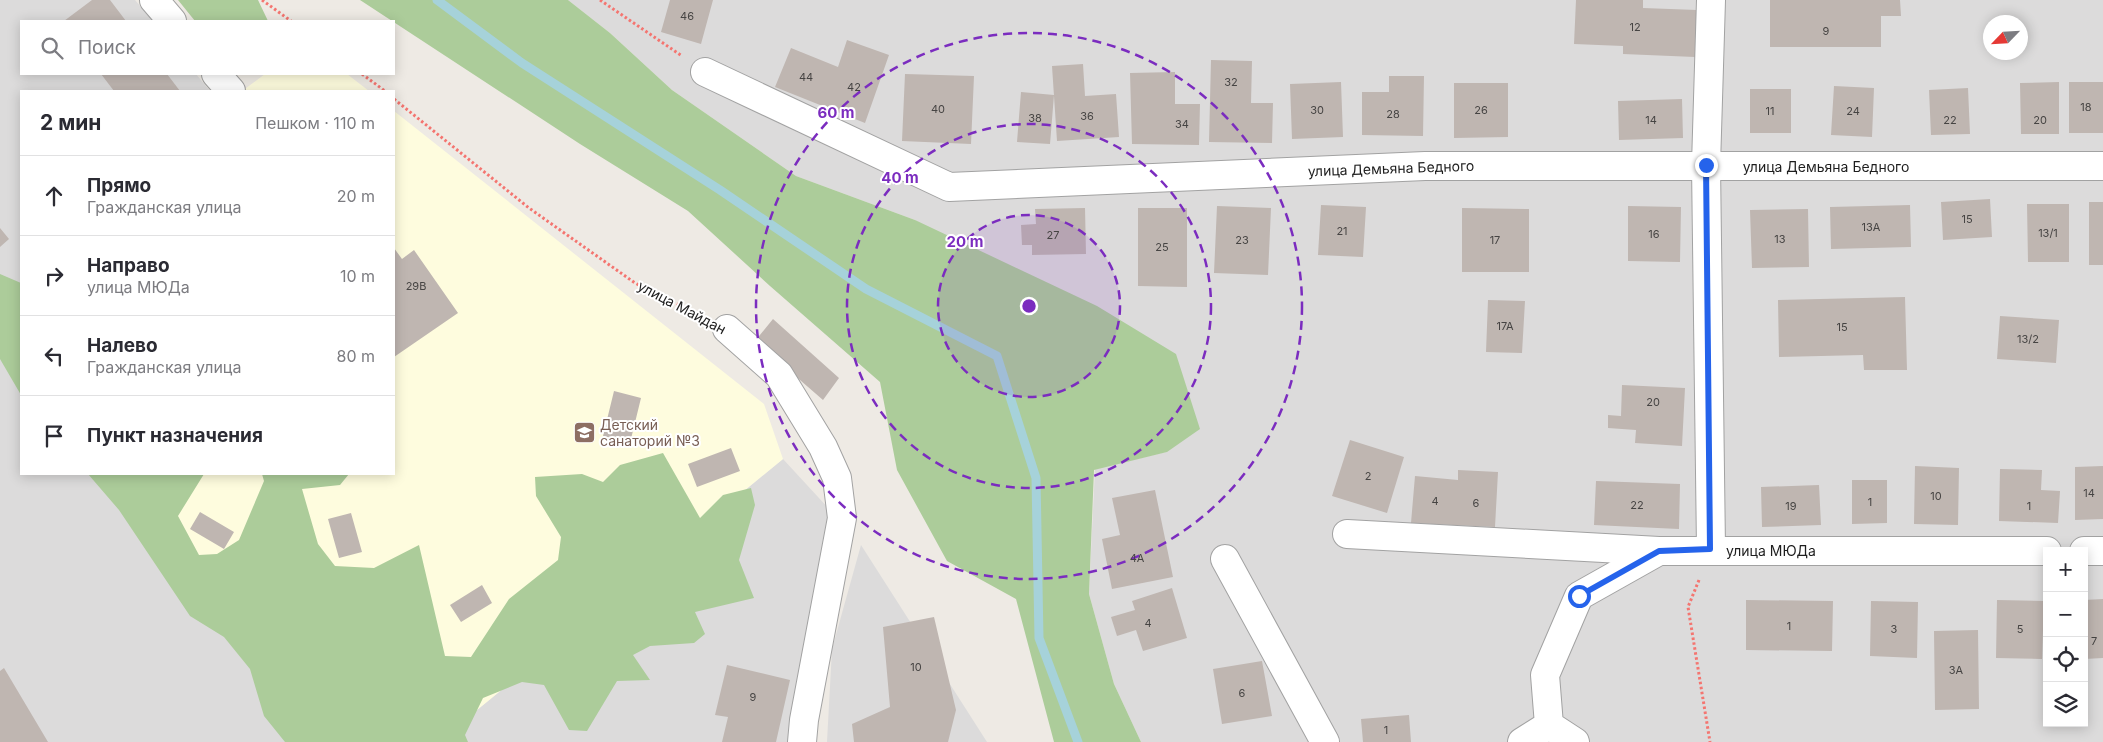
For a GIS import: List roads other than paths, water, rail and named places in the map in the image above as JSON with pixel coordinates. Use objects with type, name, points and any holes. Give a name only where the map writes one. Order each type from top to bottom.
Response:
[{"type":"street","points":[[154,0],[171,20]]},
{"type":"street","points":[[1710,549],[1706,165],[1711,0]]},
{"type":"street","name":"улица Демьяна Бедного","points":[[705,72],[949,187],[1425,166],[2103,166]]},
{"type":"street","points":[[217,75],[230,90]]},
{"type":"street","name":"улица Майдан","points":[[727,329],[779,375],[823,447],[837,478],[842,518],[805,710],[802,742]]},
{"type":"street","name":"улица МЮДа","points":[[1347,534],[1659,551],[1710,549],[2043,551]]},
{"type":"street","points":[[1549,726],[1544,675],[1579,596],[1659,551]]},
{"type":"street","points":[[2088,551],[2103,551]]},
{"type":"street","points":[[1225,558],[1325,742]]},
{"type":"street","points":[[1522,742],[1549,726]]},
{"type":"street","points":[[1549,726],[1575,742]]},
{"type":"waterway","points":[[437,0],[522,63],[720,190],[866,289],[997,356],[1036,478],[1039,638],[1078,742]]},
{"type":"place","name":"Детский санаторий №3","points":[[584,432]]}]
